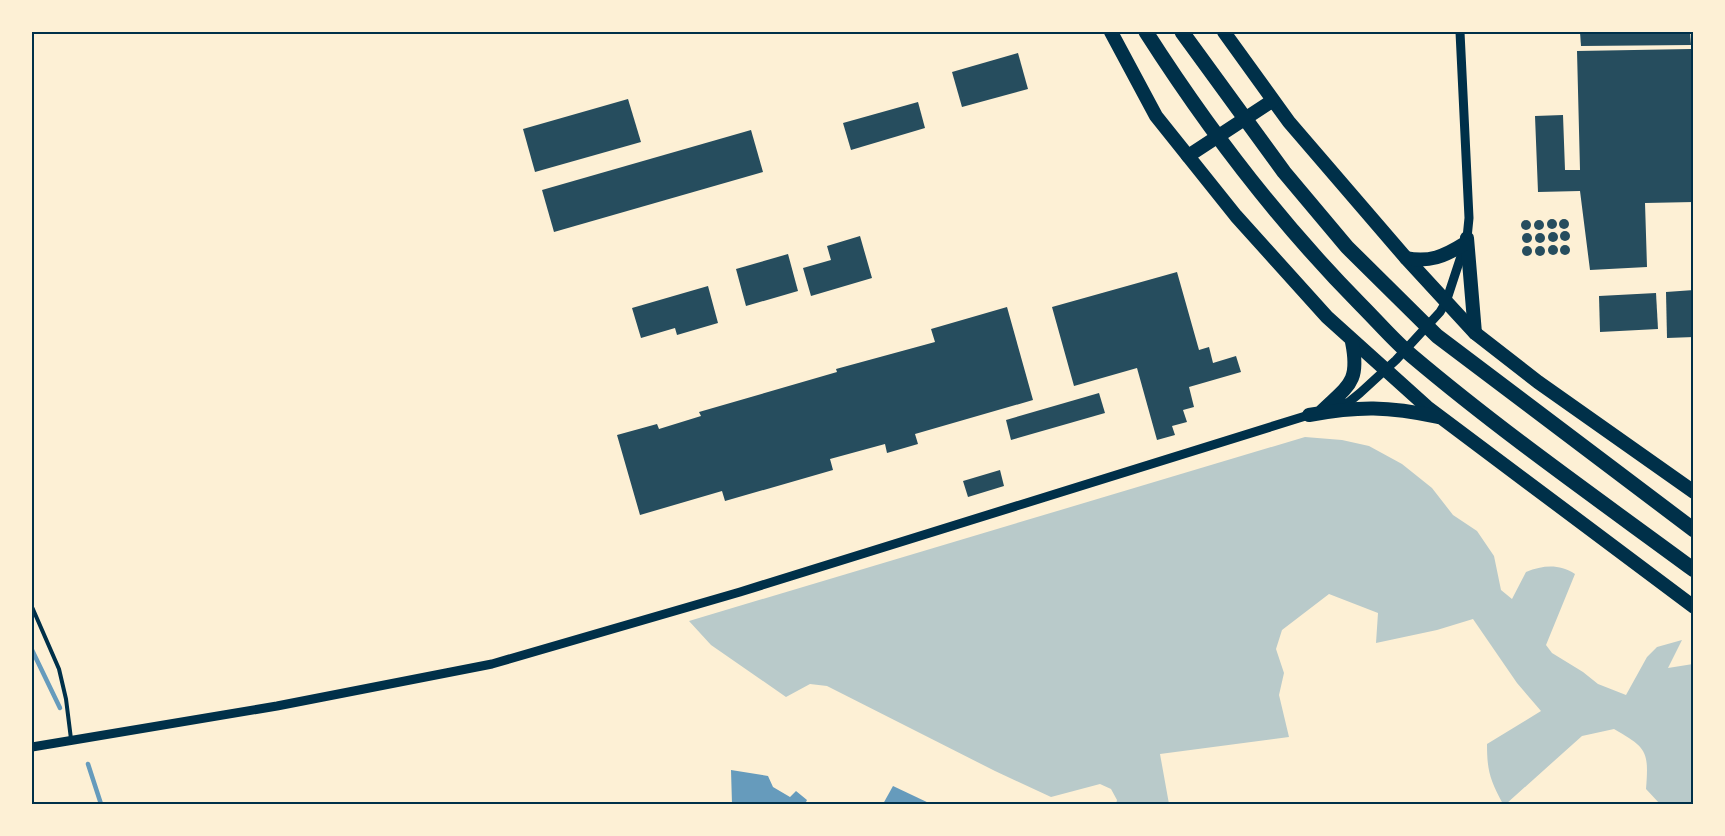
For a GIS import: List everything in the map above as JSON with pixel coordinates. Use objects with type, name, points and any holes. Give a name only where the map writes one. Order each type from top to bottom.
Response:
[{"type":"highway","points":[[1111,32],[1156,116],[1236,216],[1352,342],[1427,407],[1694,607]]},
{"type":"highway","points":[[1146,32],[1261,192],[1324,267],[1411,355],[1490,418],[1694,570]]},
{"type":"highway","points":[[1182,32],[1284,172],[1347,247],[1437,336],[1694,530]]},
{"type":"highway","points":[[1224,32],[1272,101],[1407,258],[1443,307],[1538,382],[1694,492]]},
{"type":"highway","points":[[1188,156],[1272,101]]},
{"type":"highway","points":[[1407,258],[1414,260],[1444,257],[1465,241]]},
{"type":"highway","points":[[1465,241],[1475,333]]},
{"type":"highway","points":[[1316,413],[1352,381],[1355,373],[1352,342]]},
{"type":"highway","points":[[1316,413],[1341,409],[1383,408],[1402,409],[1443,418]]},
{"type":"street","points":[[32,747],[277,706],[492,664],[740,592],[1349,402],[1396,360],[1443,307],[1465,241],[1469,218],[1460,32]]},
{"type":"lane","points":[[32,607],[59,669],[66,699],[71,740]]},
{"type":"shaded area","points":[[1305,437],[1342,440],[1369,446],[1402,464],[1432,488],[1453,515],[1477,531],[1494,556],[1501,590],[1512,599],[1526,572],[1551,567],[1563,568],[1575,574],[1546,645],[1552,653],[1598,684],[1626,695],[1647,657],[1657,647],[1682,640],[1668,668],[1693,664],[1693,804],[1660,804],[1646,789],[1647,766],[1643,752],[1633,741],[1614,729],[1582,736],[1506,804],[1503,804],[1490,775],[1487,744],[1541,711],[1517,683],[1473,619],[1437,630],[1376,643],[1378,613],[1329,594],[1282,630],[1276,649],[1284,673],[1279,695],[1289,737],[1160,754],[1169,804],[1116,804],[1117,800],[1111,789],[1100,784],[1051,797],[827,686],[810,684],[786,697],[711,645],[689,621]]},
{"type":"water","points":[[731,770],[768,776],[773,787],[790,797],[796,791],[807,800],[805,804],[732,804]]},
{"type":"water","points":[[893,786],[931,804],[883,804]]},
{"type":"building","points":[[1580,32],[1690,32],[1691,45],[1581,46]]},
{"type":"building","points":[[1691,49],[1694,91],[1694,202],[1645,203],[1647,267],[1590,270],[1580,191],[1538,192],[1535,116],[1563,115],[1565,170],[1580,170],[1577,51]]},
{"type":"building","points":[[1018,53],[1028,89],[962,107],[952,72]]},
{"type":"building","points":[[628,99],[641,142],[535,172],[523,129]]},
{"type":"building","points":[[918,102],[925,128],[851,150],[843,123]]},
{"type":"building","points":[[751,130],[763,172],[554,232],[542,190]]},
{"type":"building","points":[[1552,219],[1557,224],[1552,229],[1547,224]]},
{"type":"building","points":[[1564,219],[1568,220],[1568,228],[1564,229],[1560,228],[1559,224],[1560,220]]},
{"type":"building","points":[[1526,220],[1530,221],[1530,229],[1526,230],[1522,229],[1521,225],[1522,221]]},
{"type":"building","points":[[1539,220],[1543,221],[1543,229],[1539,230],[1535,229],[1534,225],[1535,221]]},
{"type":"building","points":[[1565,231],[1569,232],[1569,240],[1565,241],[1561,240],[1560,236],[1561,232]]},
{"type":"building","points":[[1553,232],[1558,237],[1553,242],[1548,237]]},
{"type":"building","points":[[1527,233],[1531,234],[1531,242],[1527,243],[1523,242],[1522,238],[1523,234]]},
{"type":"building","points":[[1540,233],[1544,234],[1544,242],[1540,243],[1536,242],[1535,238],[1536,234]]},
{"type":"building","points":[[860,236],[872,278],[811,296],[803,268],[831,260],[827,246]]},
{"type":"building","points":[[1553,245],[1557,246],[1557,254],[1553,255],[1549,254],[1548,250],[1549,246]]},
{"type":"building","points":[[1565,245],[1570,250],[1565,255],[1560,250]]},
{"type":"building","points":[[1527,246],[1531,247],[1531,255],[1527,256],[1523,255],[1522,251],[1523,247]]},
{"type":"building","points":[[1540,246],[1544,247],[1544,255],[1540,256],[1536,255],[1535,251],[1536,247]]},
{"type":"building","points":[[788,254],[798,291],[746,306],[736,269]]},
{"type":"building","points":[[1177,272],[1199,350],[1209,347],[1213,363],[1236,356],[1241,372],[1189,387],[1194,407],[1183,410],[1187,422],[1172,426],[1175,435],[1157,440],[1137,368],[1074,386],[1052,307]]},
{"type":"building","points":[[708,286],[718,323],[677,335],[675,328],[641,338],[632,308]]},
{"type":"building","points":[[1694,290],[1694,337],[1667,338],[1666,292]]},
{"type":"building","points":[[1656,293],[1658,329],[1600,332],[1599,296]]},
{"type":"building","points":[[1007,307],[1033,400],[915,434],[918,444],[887,453],[885,444],[830,459],[833,470],[725,501],[722,491],[640,515],[617,435],[657,424],[659,429],[701,416],[699,412],[837,372],[836,369],[935,342],[931,329]]},
{"type":"building","points":[[1099,393],[1105,413],[1011,440],[1006,420]]},
{"type":"building","points":[[1000,470],[1004,486],[968,497],[963,481]]},
{"type":"waterway","points":[[32,650],[60,708]]},
{"type":"waterway","points":[[88,764],[101,804]]}]
